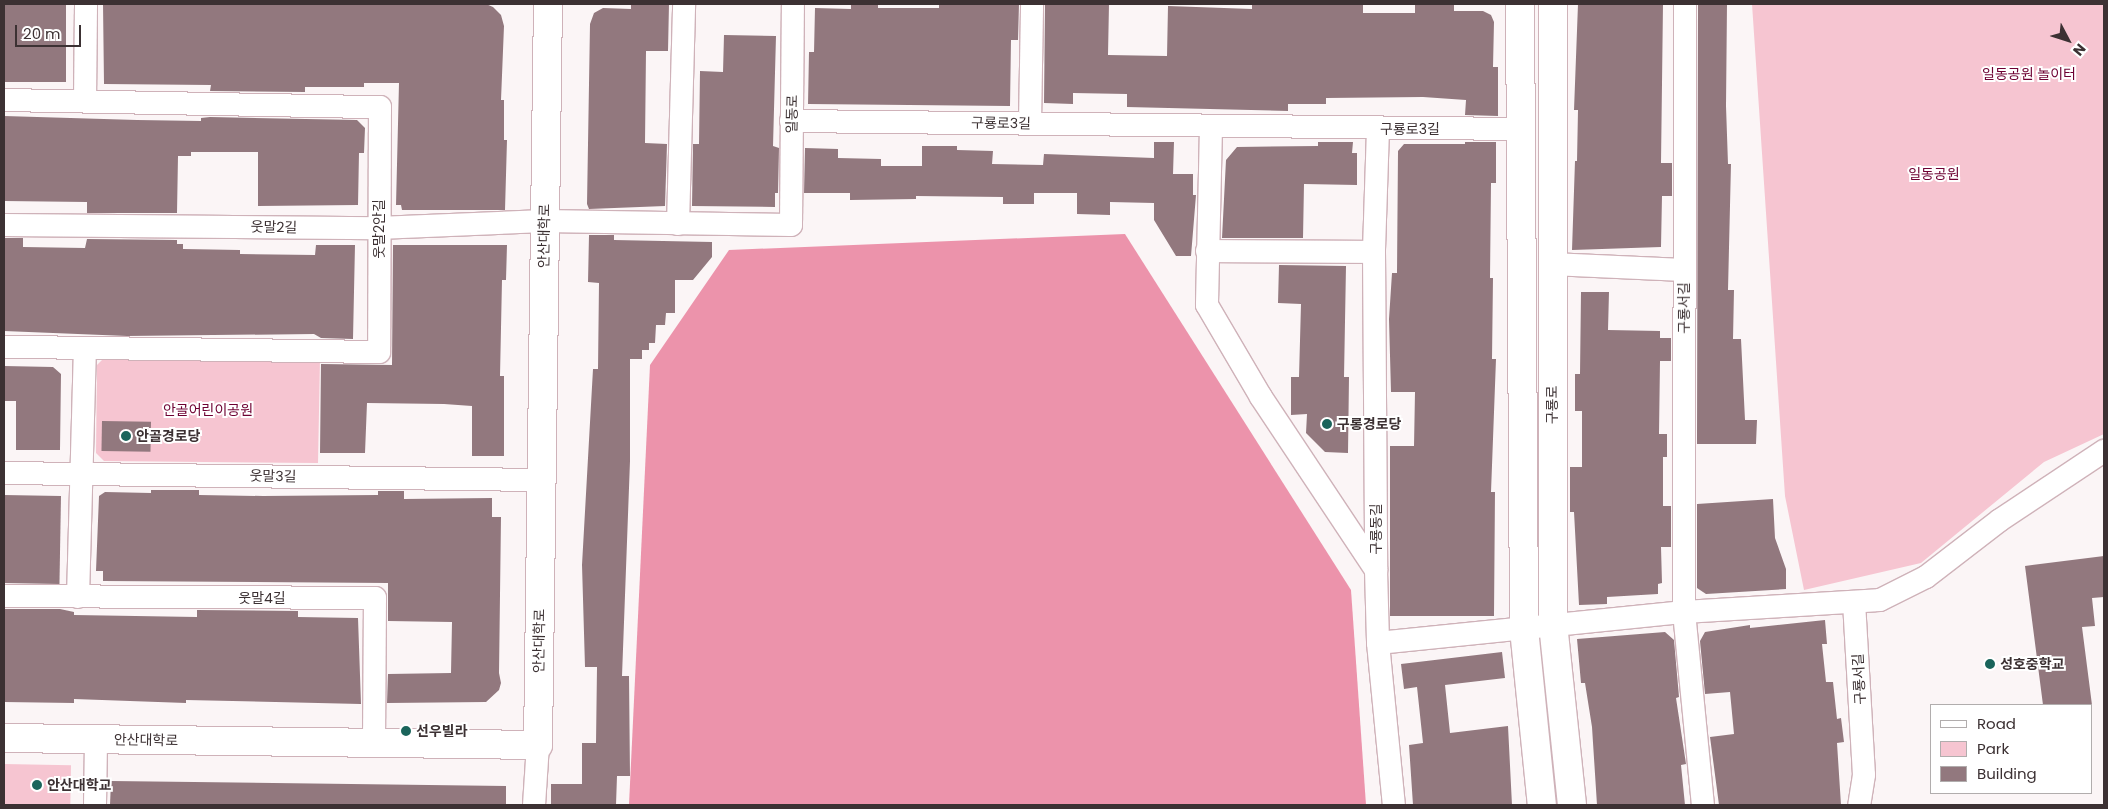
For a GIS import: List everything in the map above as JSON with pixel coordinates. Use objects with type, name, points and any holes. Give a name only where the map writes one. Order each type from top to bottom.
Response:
[{"type":"street","points":[[84,101],[86,4]]},
{"type":"street","name":"안산대학로","points":[[4,738],[538,745],[548,4]]},
{"type":"street","points":[[678,224],[684,4]]},
{"type":"street","name":"일동로","points":[[791,225],[793,4]]},
{"type":"street","points":[[1030,123],[1032,4]]},
{"type":"street","points":[[1520,4],[1518,129],[1524,630],[1542,805]]},
{"type":"street","name":"구룡로","points":[[1553,4],[1551,264],[1553,624],[1572,805]]},
{"type":"street","name":"구룡서길","points":[[1685,4],[1684,612],[1703,805]]},
{"type":"street","name":"웃말2안길","points":[[4,100],[380,107],[378,228],[379,352],[4,347]]},
{"type":"street","name":"구룡로3길","points":[[791,121],[1378,129],[1518,129]]},
{"type":"street","points":[[1211,127],[1207,305],[1261,397],[1376,570]]},
{"type":"street","name":"구룡동길","points":[[1378,129],[1374,252],[1376,570],[1378,643],[1394,805]]},
{"type":"street","name":"웃말2길","points":[[4,224],[378,228],[544,221],[791,225]]},
{"type":"street","points":[[1208,251],[1374,252]]},
{"type":"street","points":[[1551,264],[1684,270]]},
{"type":"street","points":[[78,597],[83,474],[85,348]]},
{"type":"street","points":[[1378,643],[1524,630],[1553,624],[1684,612],[1880,600],[1926,578],[2000,520],[2104,451]]},
{"type":"street","name":"웃말3길","points":[[4,473],[542,480]]},
{"type":"street","name":"웃말4길","points":[[4,596],[375,598],[374,743]]},
{"type":"street","name":"구룡서길","points":[[1854,602],[1864,775],[1859,805]]},
{"type":"street","points":[[95,805],[96,739]]},
{"type":"street","points":[[534,805],[538,745]]},
{"type":"green space","name":"일동공원","points":[[1752,4],[2104,4],[2104,434],[2044,462],[1921,563],[1804,590],[1785,496]]},
{"type":"green space","name":"안골어린이공원","points":[[105,357],[320,359],[318,463],[104,461],[96,453],[97,365]]},
{"type":"green space","name":"안산대학교","points":[[4,764],[71,765],[70,805],[4,805]]},
{"type":"shaded area","points":[[1125,234],[1351,590],[1366,805],[629,805],[650,365],[729,250]]},
{"type":"building","points":[[4,4],[66,4],[66,82],[4,82]]},
{"type":"building","points":[[103,4],[486,4],[493,7],[501,15],[504,26],[501,100],[504,100],[504,140],[507,140],[505,210],[402,210],[401,205],[396,205],[399,83],[364,83],[364,87],[305,87],[305,92],[210,91],[211,85],[104,84]]},
{"type":"building","points":[[631,4],[669,4],[668,51],[646,51],[645,143],[667,144],[665,206],[589,209],[587,204],[590,24],[594,13],[603,8],[631,9]]},
{"type":"building","points":[[851,4],[878,4],[878,8],[939,8],[939,4],[1019,4],[1018,40],[1011,40],[1010,106],[808,104],[809,52],[814,52],[815,8],[851,9]]},
{"type":"building","points":[[1045,4],[1109,4],[1108,55],[1167,56],[1168,6],[1252,9],[1252,4],[1363,4],[1363,13],[1415,13],[1415,4],[1454,4],[1454,11],[1483,11],[1491,15],[1494,22],[1493,67],[1498,67],[1498,116],[1465,115],[1466,100],[1423,97],[1326,98],[1326,104],[1288,104],[1288,111],[1127,107],[1127,94],[1073,93],[1073,104],[1044,103]]},
{"type":"building","points":[[1578,4],[1663,4],[1661,163],[1672,163],[1672,196],[1662,196],[1661,247],[1572,250],[1575,161],[1577,161],[1578,110],[1574,110]]},
{"type":"building","points":[[1698,4],[1727,4],[1726,106],[1728,164],[1731,164],[1728,290],[1734,290],[1733,339],[1741,339],[1745,420],[1757,420],[1756,444],[1697,444]]},
{"type":"building","points":[[724,35],[776,36],[773,146],[779,148],[778,193],[775,193],[775,207],[692,206],[693,144],[699,144],[700,71],[723,72]]},
{"type":"building","points":[[4,116],[201,121],[201,118],[210,117],[357,120],[365,128],[364,153],[359,153],[358,205],[258,206],[258,152],[191,152],[191,156],[178,156],[177,213],[87,213],[87,202],[4,201]]},
{"type":"building","points":[[1154,142],[1174,142],[1173,174],[1193,174],[1193,195],[1196,195],[1191,256],[1176,256],[1154,220],[1154,203],[1110,202],[1110,215],[1077,214],[1077,193],[1034,193],[1034,204],[1003,204],[1003,197],[916,196],[916,199],[850,200],[850,193],[804,193],[805,148],[838,149],[838,158],[881,159],[881,166],[922,166],[922,146],[957,146],[957,150],[993,151],[992,164],[1043,165],[1044,154],[1154,158]]},
{"type":"building","points":[[1318,142],[1353,142],[1352,153],[1357,153],[1357,185],[1304,184],[1303,238],[1222,238],[1226,160],[1237,147],[1318,146]]},
{"type":"building","points":[[1465,142],[1496,142],[1496,183],[1491,183],[1490,278],[1493,278],[1492,359],[1496,359],[1491,492],[1495,492],[1494,616],[1390,616],[1390,446],[1414,446],[1415,392],[1391,392],[1389,319],[1392,273],[1397,273],[1398,151],[1404,144],[1465,144]]},
{"type":"building","points":[[589,235],[614,235],[614,240],[712,242],[712,257],[693,280],[675,280],[675,313],[666,313],[665,325],[656,325],[655,343],[649,343],[649,350],[642,350],[642,359],[630,359],[630,461],[622,676],[629,676],[630,776],[617,776],[616,805],[551,805],[551,784],[582,784],[582,743],[596,743],[597,667],[585,667],[582,565],[593,369],[598,369],[599,283],[588,282]]},
{"type":"building","points":[[4,238],[23,238],[23,247],[85,248],[87,239],[177,240],[177,244],[183,244],[183,249],[240,250],[240,254],[315,255],[316,245],[355,245],[353,339],[321,338],[314,334],[127,336],[4,331]]},
{"type":"building","points":[[393,245],[507,245],[506,280],[502,280],[500,376],[504,376],[504,456],[472,456],[472,406],[444,404],[367,403],[365,453],[320,453],[321,364],[392,365]]},
{"type":"building","points":[[1279,265],[1346,266],[1344,377],[1349,377],[1348,453],[1325,452],[1306,433],[1307,414],[1291,415],[1291,377],[1299,377],[1301,304],[1278,303]]},
{"type":"building","points":[[1581,292],[1609,292],[1608,330],[1660,331],[1660,338],[1671,338],[1671,361],[1660,361],[1659,434],[1667,434],[1667,457],[1663,457],[1663,506],[1671,506],[1671,547],[1661,547],[1662,583],[1658,584],[1658,594],[1607,597],[1607,604],[1579,605],[1574,512],[1570,512],[1570,467],[1582,467],[1582,411],[1575,411],[1575,374],[1580,374]]},
{"type":"building","points":[[4,366],[53,367],[61,374],[60,450],[16,450],[16,401],[4,401]]},
{"type":"building","name":"안골경로당","points":[[102,421],[151,422],[150,452],[101,451]]},
{"type":"building","points":[[151,490],[199,490],[199,495],[263,496],[378,495],[378,491],[404,491],[404,499],[492,498],[492,517],[501,517],[499,673],[501,683],[499,690],[486,702],[387,703],[388,674],[451,673],[452,622],[388,621],[388,583],[103,581],[103,571],[96,571],[99,496],[105,492],[151,493]]},
{"type":"building","points":[[4,495],[61,496],[59,584],[4,583]]},
{"type":"building","points":[[1773,499],[1775,538],[1786,569],[1786,589],[1706,594],[1697,588],[1697,504]]},
{"type":"building","points":[[2104,556],[2104,597],[2092,598],[2095,626],[2082,627],[2092,704],[2043,704],[2025,566]]},
{"type":"building","points":[[4,609],[60,609],[74,612],[74,615],[197,617],[197,610],[298,611],[298,617],[358,618],[361,704],[186,700],[186,703],[74,699],[74,703],[4,702]]},
{"type":"building","points":[[1825,620],[1827,644],[1822,644],[1826,682],[1833,682],[1837,719],[1841,718],[1844,742],[1837,743],[1841,805],[1719,805],[1710,737],[1734,734],[1730,692],[1705,694],[1700,641],[1705,632],[1750,625],[1750,628]]},
{"type":"building","points":[[1665,632],[1674,640],[1679,697],[1676,698],[1686,764],[1681,765],[1685,805],[1597,805],[1592,727],[1585,683],[1581,683],[1577,639]]},
{"type":"building","points":[[1502,652],[1505,678],[1445,685],[1450,733],[1508,726],[1512,805],[1413,805],[1409,745],[1423,743],[1417,687],[1404,689],[1401,664]]},
{"type":"building","points":[[111,781],[506,786],[506,805],[110,805]]},
{"type":"place","name":"구롱경로당","points":[[1327,424]]},
{"type":"place","name":"안골경로당","points":[[126,436]]},
{"type":"place","name":"성호중학교","points":[[1990,664]]},
{"type":"place","name":"선우빌라","points":[[406,731]]},
{"type":"place","name":"안산대학교","points":[[37,785]]},
{"type":"park label","name":"일동공원 놀이터","points":[[2029,74]]}]
